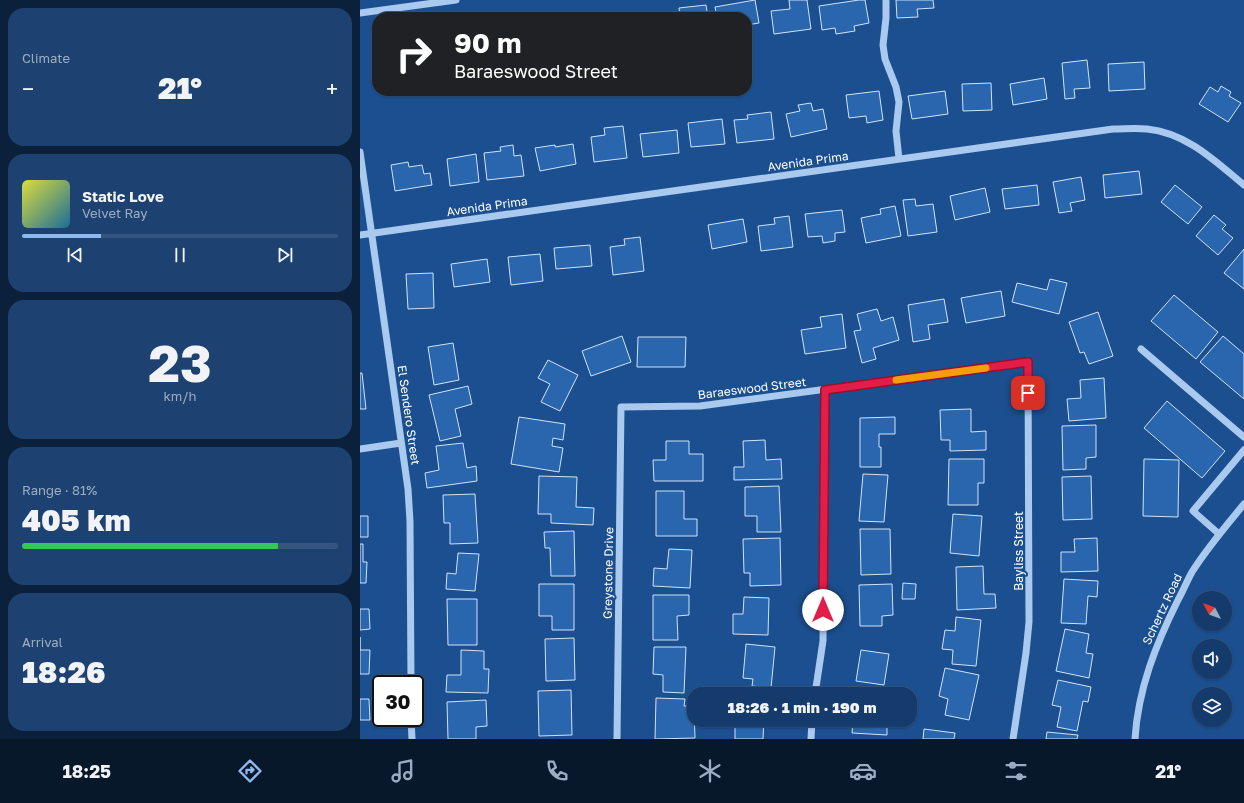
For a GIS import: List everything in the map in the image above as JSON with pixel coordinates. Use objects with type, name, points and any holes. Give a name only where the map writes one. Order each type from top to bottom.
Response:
[{"type":"street","points":[[360,13],[456,0]]},
{"type":"street","points":[[886,0],[884,45],[885,59],[896,87],[899,102],[896,132],[899,159]]},
{"type":"street","name":"Avenida Prima","points":[[360,235],[1113,129],[1147,129],[1169,133],[1190,142],[1244,185]]},
{"type":"street","name":"El Sendero Street","points":[[360,152],[408,489],[410,521],[411,675]]},
{"type":"street","points":[[1141,349],[1244,437]]},
{"type":"street","name":"Baraeswood Street","points":[[620,407],[700,406],[1028,362]]},
{"type":"street","name":"Bayliss Street","points":[[1013,739],[1026,653],[1029,622],[1028,362]]},
{"type":"street","points":[[816,687],[823,641],[825,390]]},
{"type":"street","name":"Greystone Drive","points":[[617,739],[620,407]]},
{"type":"street","points":[[360,449],[401,443]]},
{"type":"street","points":[[1219,534],[1193,511],[1244,450]]},
{"type":"street","name":"Schertz Road","points":[[1135,739],[1141,697],[1150,664],[1162,631],[1192,572],[1219,534],[1244,504]]},
{"type":"street","points":[[412,727],[412,739]]},
{"type":"street","points":[[811,739],[812,727]]},
{"type":"building","points":[[755,0],[759,23],[752,24],[752,12],[716,12],[715,7]]},
{"type":"building","points":[[789,0],[807,0],[811,29],[774,34],[771,11],[790,9]]},
{"type":"building","points":[[865,0],[869,23],[854,26],[855,31],[836,34],[835,28],[822,30],[819,6]]},
{"type":"building","points":[[896,0],[933,0],[934,8],[917,9],[918,17],[897,18]]},
{"type":"building","points":[[706,5],[707,12],[679,12],[679,8]]},
{"type":"building","points":[[1087,60],[1090,88],[1074,89],[1075,98],[1065,99],[1062,63]]},
{"type":"building","points":[[1144,62],[1145,89],[1109,91],[1108,64]]},
{"type":"building","points":[[1044,78],[1047,99],[1013,105],[1010,84]]},
{"type":"building","points":[[991,83],[992,110],[963,111],[962,84]]},
{"type":"building","points":[[1221,86],[1231,92],[1229,96],[1241,103],[1228,122],[1199,104],[1210,87],[1218,92]]},
{"type":"building","points":[[879,91],[883,120],[867,123],[866,116],[849,118],[846,95]]},
{"type":"building","points":[[945,91],[948,114],[912,119],[908,96]]},
{"type":"building","points":[[811,103],[813,111],[823,109],[827,129],[791,137],[786,114],[800,111],[798,105]]},
{"type":"building","points":[[771,112],[774,139],[737,143],[734,120],[748,119],[747,115]]},
{"type":"building","points":[[722,119],[725,144],[691,147],[688,123]]},
{"type":"building","points":[[623,126],[627,158],[594,162],[591,137],[605,135],[604,128]]},
{"type":"building","points":[[677,130],[679,153],[643,157],[640,134]]},
{"type":"building","points":[[573,144],[576,164],[540,171],[535,148]]},
{"type":"building","points":[[513,145],[514,156],[521,155],[524,176],[487,180],[484,153],[501,151],[500,147]]},
{"type":"building","points":[[476,154],[479,182],[450,186],[447,159]]},
{"type":"building","points":[[408,162],[409,167],[422,165],[424,174],[430,173],[432,185],[395,191],[391,165]]},
{"type":"building","points":[[1139,171],[1142,194],[1105,198],[1103,175]]},
{"type":"building","points":[[1081,177],[1085,200],[1070,203],[1072,211],[1059,213],[1053,182]]},
{"type":"building","points":[[1037,185],[1039,205],[1005,209],[1002,189]]},
{"type":"building","points":[[1175,185],[1202,207],[1188,224],[1161,202]]},
{"type":"building","points":[[985,188],[990,212],[955,220],[950,196]]},
{"type":"building","points":[[915,199],[916,206],[933,204],[937,232],[908,236],[903,200]]},
{"type":"building","points":[[895,206],[901,236],[866,243],[861,218],[881,214],[880,209]]},
{"type":"building","points":[[842,210],[845,232],[835,233],[835,241],[823,243],[822,236],[808,237],[805,214]]},
{"type":"building","points":[[1214,215],[1226,225],[1222,229],[1233,238],[1218,255],[1196,236]]},
{"type":"building","points":[[789,216],[793,247],[761,251],[758,226],[775,224],[774,218]]},
{"type":"building","points":[[743,219],[747,242],[712,249],[708,225]]},
{"type":"building","points":[[640,237],[644,271],[613,275],[610,247],[625,245],[624,239]]},
{"type":"building","points":[[590,245],[592,266],[556,269],[554,248]]},
{"type":"building","points":[[1244,249],[1244,289],[1224,273]]},
{"type":"building","points":[[540,254],[543,281],[511,285],[508,257]]},
{"type":"building","points":[[487,259],[490,282],[454,287],[451,264]]},
{"type":"building","points":[[433,273],[434,308],[408,309],[406,274]]},
{"type":"building","points":[[1050,279],[1067,283],[1059,314],[1012,302],[1017,283],[1047,290]]},
{"type":"building","points":[[1001,291],[1005,316],[966,323],[961,298]]},
{"type":"building","points":[[1174,295],[1218,332],[1196,359],[1151,321]]},
{"type":"building","points":[[944,299],[948,322],[928,325],[930,339],[913,342],[908,305]]},
{"type":"building","points":[[877,309],[881,321],[893,317],[899,340],[873,348],[876,359],[862,363],[854,331],[861,330],[857,314]]},
{"type":"building","points":[[1098,312],[1113,356],[1089,364],[1084,352],[1080,353],[1069,322]]},
{"type":"building","points":[[842,314],[846,348],[805,354],[801,330],[822,327],[820,317]]},
{"type":"building","points":[[622,336],[631,362],[591,376],[582,351]]},
{"type":"building","points":[[1223,336],[1244,354],[1244,399],[1200,362]]},
{"type":"building","points":[[638,337],[686,337],[685,367],[637,367]]},
{"type":"building","points":[[453,343],[459,380],[434,385],[428,347]]},
{"type":"building","points":[[548,360],[578,375],[560,411],[541,402],[550,384],[538,378]]},
{"type":"building","points":[[360,373],[362,373],[366,409],[360,409]]},
{"type":"building","points":[[1104,378],[1106,418],[1069,421],[1067,399],[1081,398],[1080,380]]},
{"type":"building","points":[[468,386],[472,404],[455,409],[461,436],[440,441],[429,395]]},
{"type":"building","points":[[1167,401],[1225,451],[1202,478],[1144,428]]},
{"type":"building","points":[[971,409],[971,432],[986,431],[986,450],[950,451],[950,440],[941,440],[940,410]]},
{"type":"building","points":[[519,417],[565,424],[563,440],[553,438],[552,446],[563,448],[559,472],[511,464]]},
{"type":"building","points":[[895,417],[895,434],[879,434],[879,447],[881,447],[881,467],[860,467],[860,418]]},
{"type":"building","points":[[1096,425],[1096,457],[1086,458],[1086,469],[1063,470],[1062,426]]},
{"type":"building","points":[[765,440],[766,460],[781,459],[782,479],[734,480],[734,467],[744,467],[743,441]]},
{"type":"building","points":[[666,441],[689,441],[689,454],[703,454],[703,481],[654,481],[653,460],[666,460]]},
{"type":"building","points":[[463,443],[467,468],[476,466],[477,481],[427,488],[425,473],[439,470],[436,446]]},
{"type":"building","points":[[949,459],[984,459],[984,483],[978,483],[978,505],[948,505]]},
{"type":"building","points":[[1144,459],[1179,460],[1178,517],[1143,516]]},
{"type":"building","points":[[863,474],[888,475],[884,522],[859,521]]},
{"type":"building","points":[[539,476],[577,477],[576,507],[594,508],[593,525],[551,523],[551,514],[538,514]]},
{"type":"building","points":[[1091,476],[1092,519],[1063,520],[1062,477]]},
{"type":"building","points":[[779,486],[781,532],[757,532],[757,516],[745,516],[745,487]]},
{"type":"building","points":[[656,491],[684,491],[684,519],[697,519],[697,536],[656,536]]},
{"type":"building","points":[[475,494],[478,543],[450,544],[450,523],[444,523],[443,495]]},
{"type":"building","points":[[953,514],[982,516],[979,556],[950,553]]},
{"type":"building","points":[[360,516],[368,516],[368,537],[360,537]]},
{"type":"building","points":[[860,529],[890,529],[891,574],[861,575]]},
{"type":"building","points":[[574,531],[575,576],[551,576],[550,548],[545,548],[544,532]]},
{"type":"building","points":[[780,538],[781,585],[750,586],[750,573],[744,573],[743,539]]},
{"type":"building","points":[[1097,538],[1098,571],[1061,572],[1061,552],[1075,552],[1074,539]]},
{"type":"building","points":[[360,544],[363,544],[363,562],[367,562],[366,583],[360,583]]},
{"type":"building","points":[[669,549],[692,550],[690,588],[653,586],[654,568],[667,569]]},
{"type":"building","points":[[458,553],[479,554],[475,591],[446,589],[447,573],[456,574]]},
{"type":"building","points":[[983,566],[984,594],[995,594],[996,608],[957,610],[956,567]]},
{"type":"building","points":[[1064,579],[1098,581],[1097,597],[1088,596],[1086,624],[1061,623]]},
{"type":"building","points":[[903,583],[916,584],[915,599],[902,599]]},
{"type":"building","points":[[539,584],[574,584],[574,630],[552,630],[552,616],[539,616]]},
{"type":"building","points":[[892,584],[893,615],[882,616],[882,626],[860,626],[859,585]]},
{"type":"building","points":[[653,595],[689,595],[689,615],[677,616],[678,640],[653,640]]},
{"type":"building","points":[[744,597],[769,598],[768,635],[733,634],[733,614],[743,614]]},
{"type":"building","points":[[447,599],[477,599],[477,645],[448,645]]},
{"type":"building","points":[[360,609],[369,609],[370,629],[360,630]]},
{"type":"building","points":[[956,617],[981,620],[976,666],[952,664],[953,650],[942,649],[945,630],[955,631]]},
{"type":"building","points":[[1065,629],[1089,634],[1086,653],[1093,654],[1089,678],[1056,671]]},
{"type":"building","points":[[574,638],[575,680],[546,681],[545,639]]},
{"type":"building","points":[[746,644],[775,647],[771,687],[752,686],[753,679],[743,678]]},
{"type":"building","points":[[654,647],[686,647],[684,693],[663,692],[663,675],[653,674]]},
{"type":"building","points":[[360,650],[370,650],[369,674],[360,674]]},
{"type":"building","points":[[461,650],[484,651],[484,669],[489,669],[488,693],[446,692],[447,675],[461,675]]},
{"type":"building","points":[[861,650],[889,654],[884,685],[856,681]]},
{"type":"building","points":[[945,668],[979,675],[969,720],[945,715],[948,699],[939,696]]},
{"type":"building","points":[[1058,680],[1091,687],[1088,702],[1083,701],[1077,731],[1057,727],[1061,707],[1052,705]]},
{"type":"building","points":[[571,690],[572,735],[539,736],[538,691]]},
{"type":"building","points":[[656,698],[685,699],[684,706],[687,706],[687,727],[695,727],[695,738],[655,739]]},
{"type":"building","points":[[360,699],[369,699],[370,720],[360,720]]},
{"type":"building","points":[[486,700],[487,726],[476,727],[476,739],[448,739],[447,702]]},
{"type":"building","points":[[735,727],[764,727],[763,739],[735,739]]},
{"type":"building","points":[[852,727],[887,727],[887,735],[852,733]]},
{"type":"building","points":[[924,729],[955,733],[954,739],[923,739]]},
{"type":"building","points":[[1047,732],[1078,735],[1077,739],[1046,739]]},
{"type":"slow traffic","points":[[896,380],[986,368]]},
{"type":"route","points":[[823,610],[825,390],[1028,362],[1028,393]]}]
